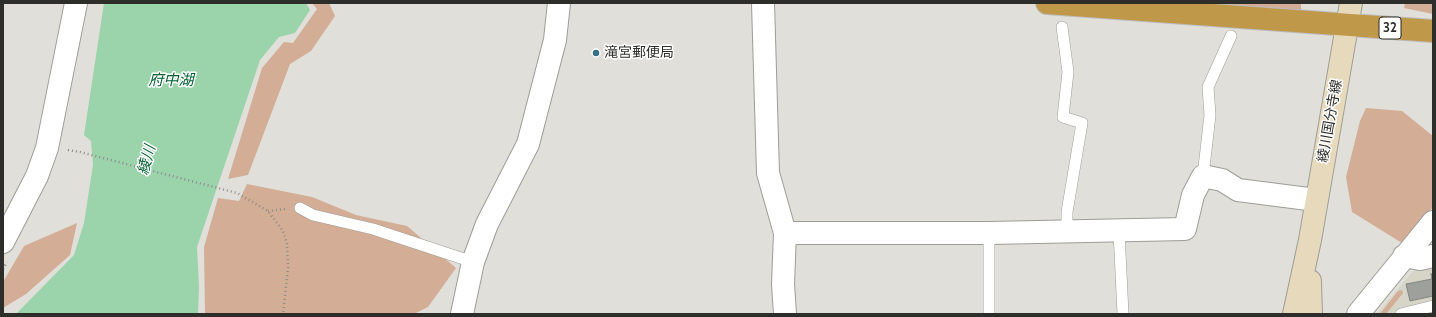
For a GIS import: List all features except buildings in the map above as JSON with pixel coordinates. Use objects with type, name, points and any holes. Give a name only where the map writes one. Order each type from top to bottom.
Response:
[{"type":"highway","name":"32","points":[[1047,3],[1433,31]]},
{"type":"main road","name":"綾川国分寺線","points":[[1308,311],[1310,240],[1351,3]]},
{"type":"street","points":[[3,242],[37,176],[47,148],[76,3]]},
{"type":"street","points":[[462,314],[473,262],[487,224],[528,144],[555,40],[559,3]]},
{"type":"street","points":[[763,3],[768,173],[785,233],[783,284],[785,314]]},
{"type":"street","points":[[785,233],[1067,232],[1185,228],[1193,195],[1203,176],[1222,180],[1238,190],[1316,200]]},
{"type":"street","points":[[1358,314],[1433,222]]},
{"type":"street","points":[[1404,256],[1420,259],[1433,256]]},
{"type":"lane","points":[[1062,27],[1068,72],[1063,117],[1082,123],[1067,212],[1067,232]]},
{"type":"lane","points":[[1203,176],[1210,115],[1208,87],[1231,36]]},
{"type":"lane","points":[[300,208],[313,214],[373,229],[473,262]]},
{"type":"lane","points":[[1119,230],[1123,314]]},
{"type":"lane","points":[[989,232],[989,314]]},
{"type":"lane","points":[[1401,314],[1433,306]]},
{"type":"path","points":[[80,152],[237,193],[268,211],[283,230],[287,244],[288,268],[283,314]]},
{"type":"path","points":[[268,211],[275,210]]},
{"type":"shaded area","points":[[312,3],[329,3],[335,16],[311,51],[290,64],[248,175],[228,179],[262,68],[284,42],[293,43],[317,9]]},
{"type":"shaded area","points":[[1162,3],[1301,3],[1301,10]]},
{"type":"shaded area","points":[[1405,3],[1433,3],[1433,14],[1404,8]]},
{"type":"shaded area","points":[[1366,108],[1402,111],[1433,136],[1433,207],[1402,243],[1352,212],[1346,177],[1360,121]]},
{"type":"shaded area","points":[[247,184],[312,197],[356,215],[407,226],[456,268],[428,307],[414,314],[205,314],[204,247],[218,198],[239,201]]},
{"type":"shaded area","points":[[77,223],[70,255],[26,294],[3,308],[3,282],[24,246]]},
{"type":"shaded area","points":[[1433,266],[1433,314],[1377,314],[1413,271]]},
{"type":"shaded area","points":[[1402,290],[1403,293],[1386,314],[1380,314],[1398,291]]},
{"type":"water","name":"府中湖","points":[[104,3],[306,3],[310,10],[295,33],[279,37],[260,60],[197,247],[199,287],[198,314],[16,314],[74,255],[84,223],[93,165],[91,141],[84,135]]},
{"type":"place","name":"滝宮郵便局","points":[[596,53]]},
{"type":"water label","name":"綾川","points":[[147,160]]}]
